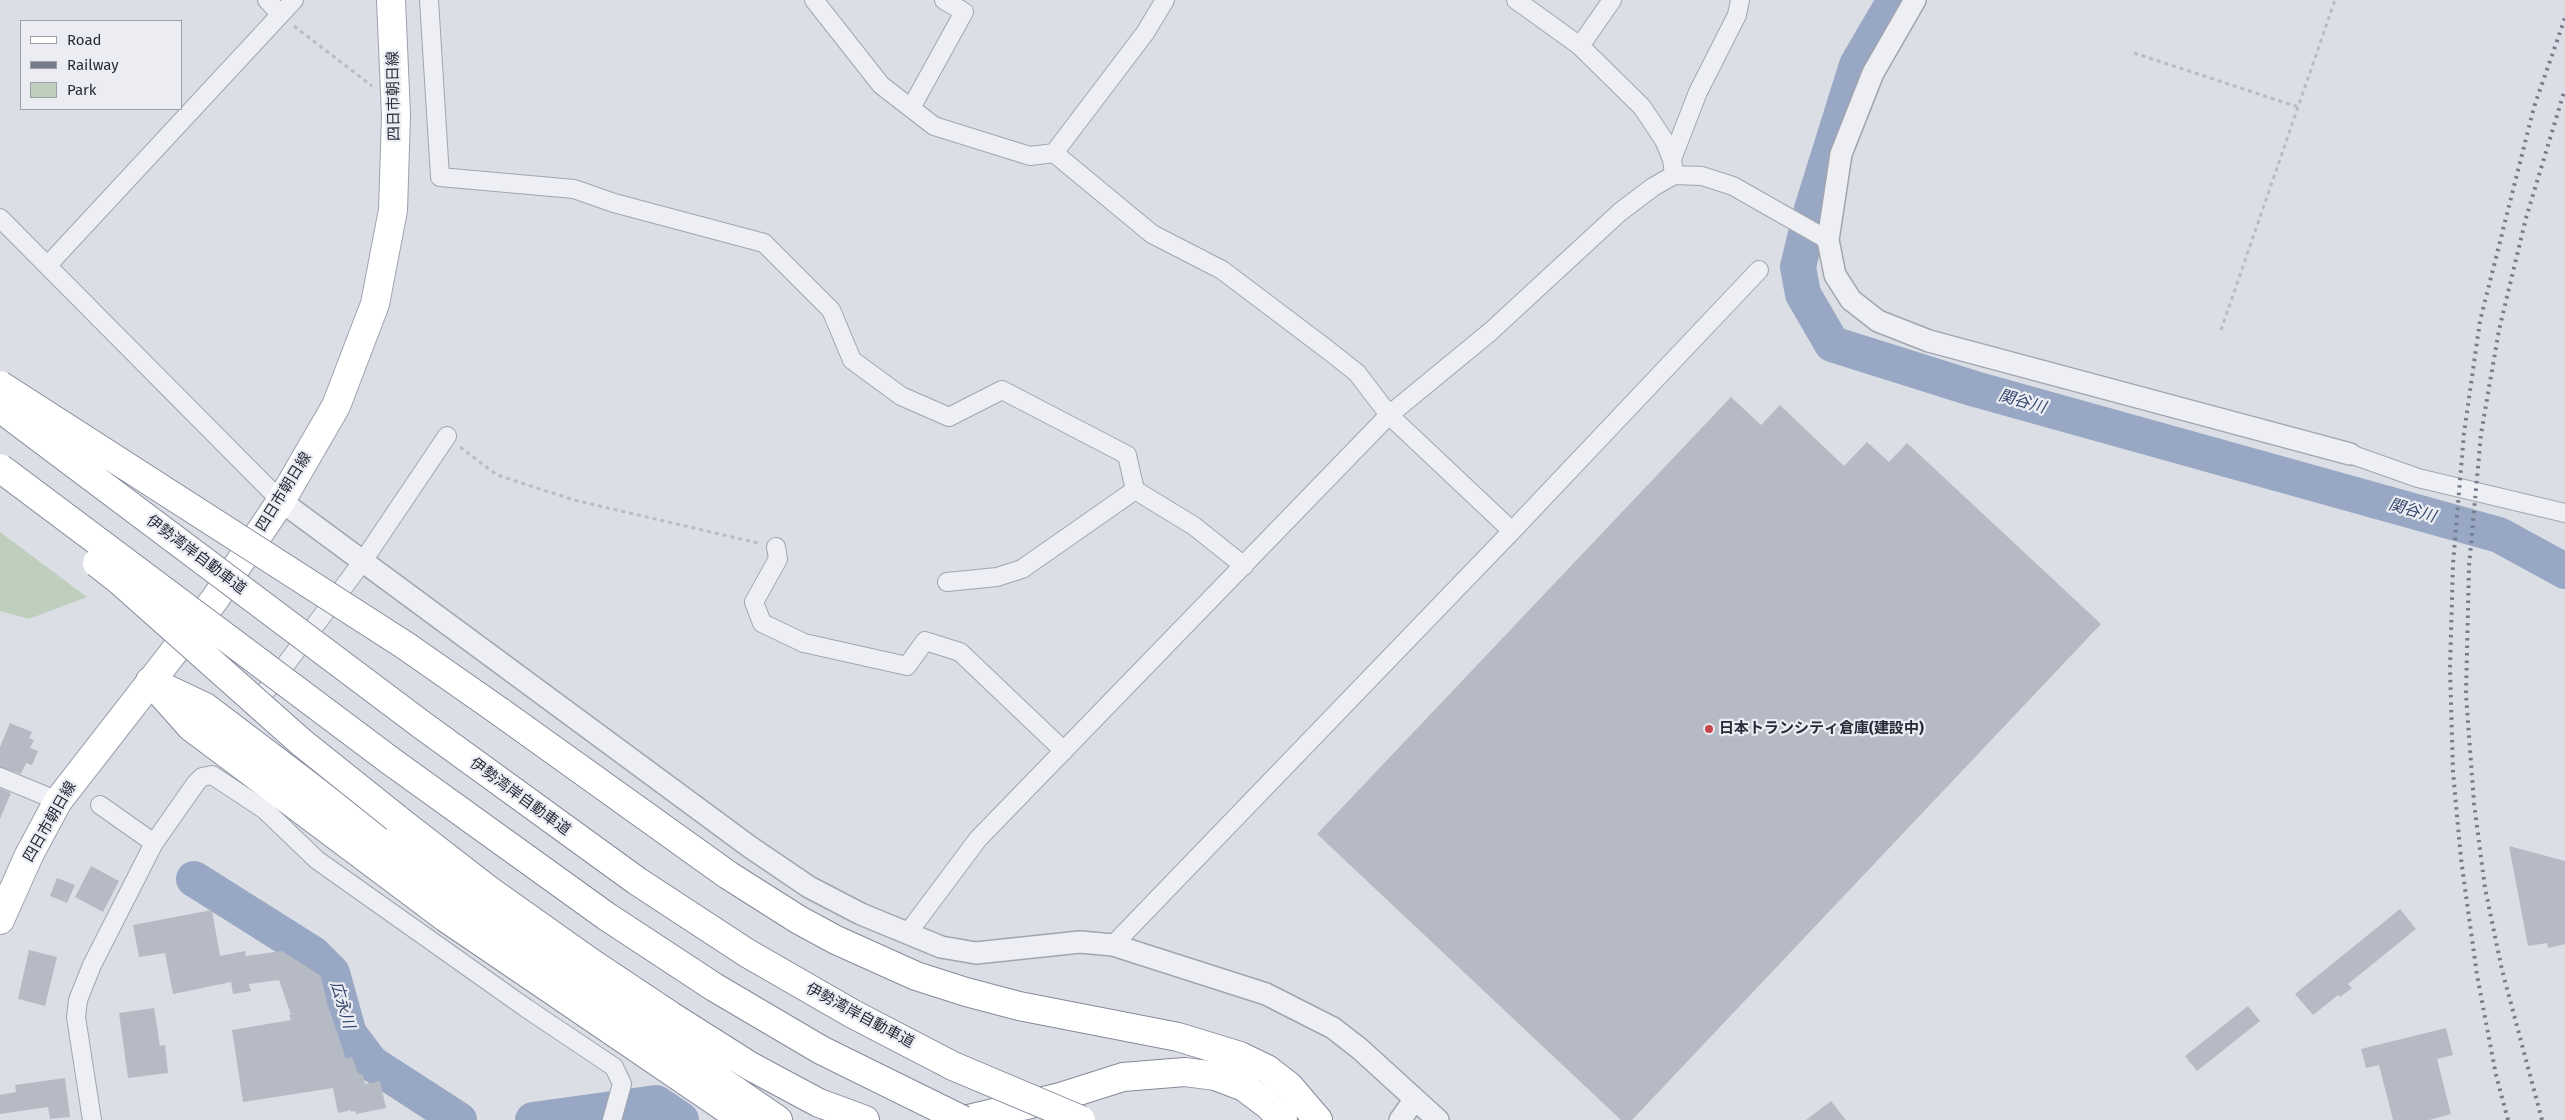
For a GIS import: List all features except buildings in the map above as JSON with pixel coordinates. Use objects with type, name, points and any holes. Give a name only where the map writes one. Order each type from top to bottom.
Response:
[{"type":"main road","name":"四日市朝日線","points":[[0,920],[29,855],[58,801],[215,599],[280,501],[336,406],[374,304],[393,210],[396,115],[391,0]]},
{"type":"main road","points":[[0,386],[406,646],[728,875],[799,920],[875,959],[916,976],[958,990],[1019,1006],[1178,1036],[1240,1056],[1267,1069],[1289,1086],[1318,1120]]},
{"type":"main road","name":"伊勢湾岸自動車道","points":[[0,408],[422,725],[637,881],[747,953],[853,1014],[953,1066],[1081,1120]]},
{"type":"main road","points":[[0,468],[392,762],[606,916],[714,987],[821,1050],[964,1120],[1060,1097],[1123,1077],[1155,1072],[1185,1072],[1215,1076],[1244,1087],[1268,1105],[1283,1120]]},
{"type":"main road","points":[[0,490],[120,580],[300,742],[490,891],[590,962],[750,1066],[819,1103],[865,1120]]},
{"type":"main road","points":[[150,681],[191,727],[271,801],[743,1120]]},
{"type":"main road","points":[[150,681],[205,708],[463,903],[778,1120]]},
{"type":"street","points":[[267,0],[280,14]]},
{"type":"street","points":[[48,265],[294,0]]},
{"type":"street","points":[[429,0],[440,177],[574,189],[614,203],[764,243],[831,310],[852,360],[901,396],[949,417],[1002,390],[1127,455],[1136,490],[1194,526],[1244,566]]},
{"type":"street","points":[[814,0],[881,85],[934,126],[1030,156],[1054,153],[1144,33],[1165,0]]},
{"type":"street","points":[[911,108],[964,12],[944,0]]},
{"type":"street","points":[[1516,0],[1580,46],[1642,107],[1664,140],[1673,167]]},
{"type":"street","points":[[1580,46],[1612,0]]},
{"type":"street","points":[[907,934],[978,839],[1389,415],[1490,332],[1620,212],[1654,186],[1673,167],[1698,92],[1737,15],[1740,0]]},
{"type":"street","points":[[1915,0],[1873,73],[1841,154],[1821,235],[1836,274],[1850,300],[1878,321],[1929,341],[2350,454],[2418,478],[2565,513]]},
{"type":"street","points":[[1054,153],[1152,234],[1222,270],[1328,350],[1357,374],[1389,415],[1512,531]]},
{"type":"street","points":[[1673,167],[1733,186],[1821,235]]},
{"type":"street","points":[[0,218],[280,501],[808,887],[907,934],[941,947],[976,953],[1080,942],[1113,945],[1266,994],[1306,1012],[1360,1049],[1438,1120]]},
{"type":"street","points":[[1113,945],[1512,531],[1760,270]]},
{"type":"street","points":[[254,708],[363,561],[447,436]]},
{"type":"street","points":[[947,582],[997,577],[1022,569],[1136,490]]},
{"type":"street","points":[[776,547],[778,559],[754,602],[762,623],[804,643],[907,666],[925,641],[960,652],[1064,751]]},
{"type":"street","points":[[92,1120],[76,1017],[78,1000],[92,965],[154,842],[202,777],[212,775],[271,801],[317,860],[526,1008],[614,1067],[622,1084],[612,1120]]},
{"type":"street","points":[[0,777],[58,801]]},
{"type":"street","points":[[100,805],[154,842]]},
{"type":"street","points":[[1400,1120],[1414,1099]]},
{"type":"path","points":[[2221,330],[2335,0]]},
{"type":"path","points":[[280,14],[373,87]]},
{"type":"path","points":[[2134,53],[2298,107]]},
{"type":"path","points":[[447,436],[497,475],[574,500],[776,547]]},
{"type":"green space","points":[[0,532],[87,597],[29,619],[0,611]]},
{"type":"waterway","name":"関谷川","points":[[1895,0],[1857,65],[1812,209],[1798,267],[1803,294],[1832,344],[1975,389],[2499,535],[2565,571]]},
{"type":"waterway","name":"広永川","points":[[194,879],[313,954],[332,973],[349,1034],[371,1063],[459,1120]]},
{"type":"waterway","name":"広永川","points":[[533,1120],[656,1103],[681,1120]]},
{"type":"railway","points":[[2508,1120],[2496,1075],[2477,975],[2461,859],[2453,772],[2450,668],[2453,564],[2464,433],[2480,321],[2534,107],[2565,18]]},
{"type":"railway","points":[[2542,1120],[2502,970],[2485,888],[2474,803],[2466,695],[2469,566],[2481,434],[2499,330],[2526,218],[2565,89]]},
{"type":"place","name":"日本トランシティ倉庫(建設中)","points":[[1709,729]]}]
